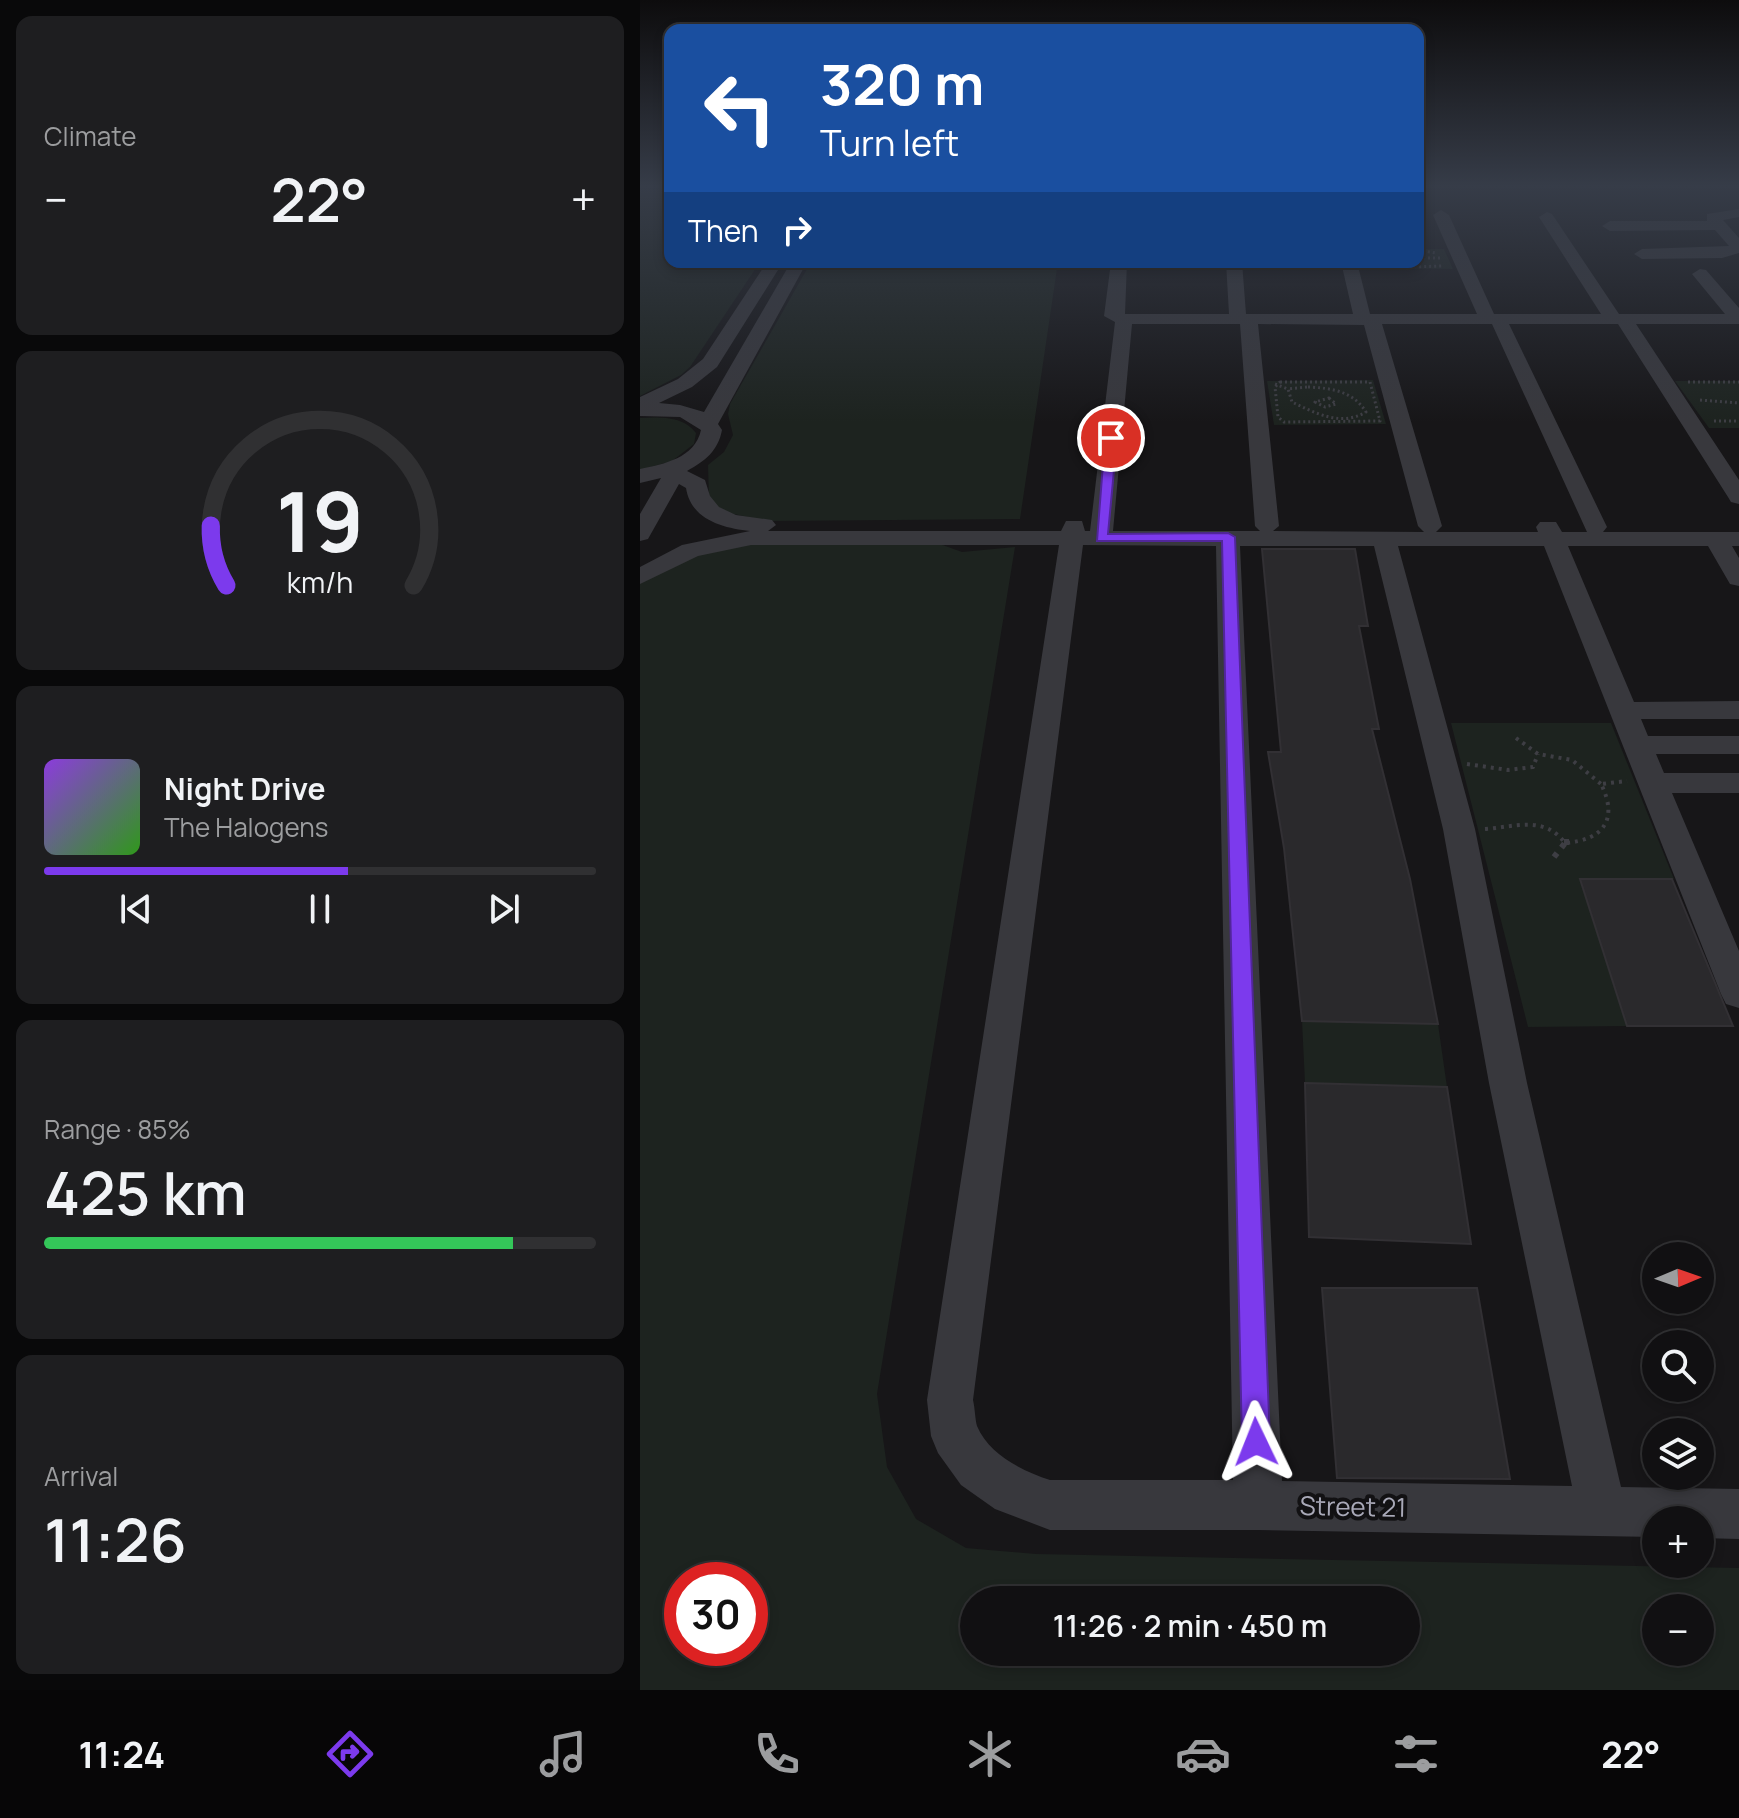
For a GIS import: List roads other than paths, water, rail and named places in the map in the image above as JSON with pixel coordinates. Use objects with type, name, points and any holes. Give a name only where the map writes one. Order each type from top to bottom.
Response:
[{"type":"street","points":[[1466,265],[1595,527]]},
{"type":"street","points":[[1580,265],[1739,497]]},
{"type":"street","points":[[640,408],[685,383],[710,363],[771,268]]},
{"type":"street","points":[[708,423],[796,268]]},
{"type":"street","points":[[1118,268],[1113,316],[1124,319],[1739,319]]},
{"type":"street","points":[[1235,268],[1254,383],[1267,526]]},
{"type":"street","points":[[1351,268],[1430,526]]},
{"type":"street","points":[[1700,274],[1739,319]]},
{"type":"street","name":"Street 21","points":[[1124,319],[1087,532],[950,1400],[955,1436],[978,1468],[1012,1492],[1050,1505],[1258,1505],[1739,1514]]},
{"type":"street","points":[[640,408],[688,413],[708,423],[712,430],[712,439],[706,448],[677,469],[640,534]]},
{"type":"street","points":[[640,476],[677,469],[697,485],[702,504],[712,514],[750,525],[1384,539],[1551,532],[1595,527],[1739,526]]},
{"type":"street","points":[[640,577],[691,550],[751,538],[1267,526],[1430,526],[1727,539],[1739,579]]},
{"type":"street","points":[[1551,532],[1653,782],[1725,925],[1736,980]]},
{"type":"street","points":[[1228,537],[1258,1505]]},
{"type":"street","points":[[1384,539],[1459,829],[1508,1083],[1602,1512]]},
{"type":"street","points":[[1624,711],[1739,710]]},
{"type":"street","points":[[1637,745],[1739,745]]},
{"type":"street","points":[[1653,782],[1739,783]]}]
